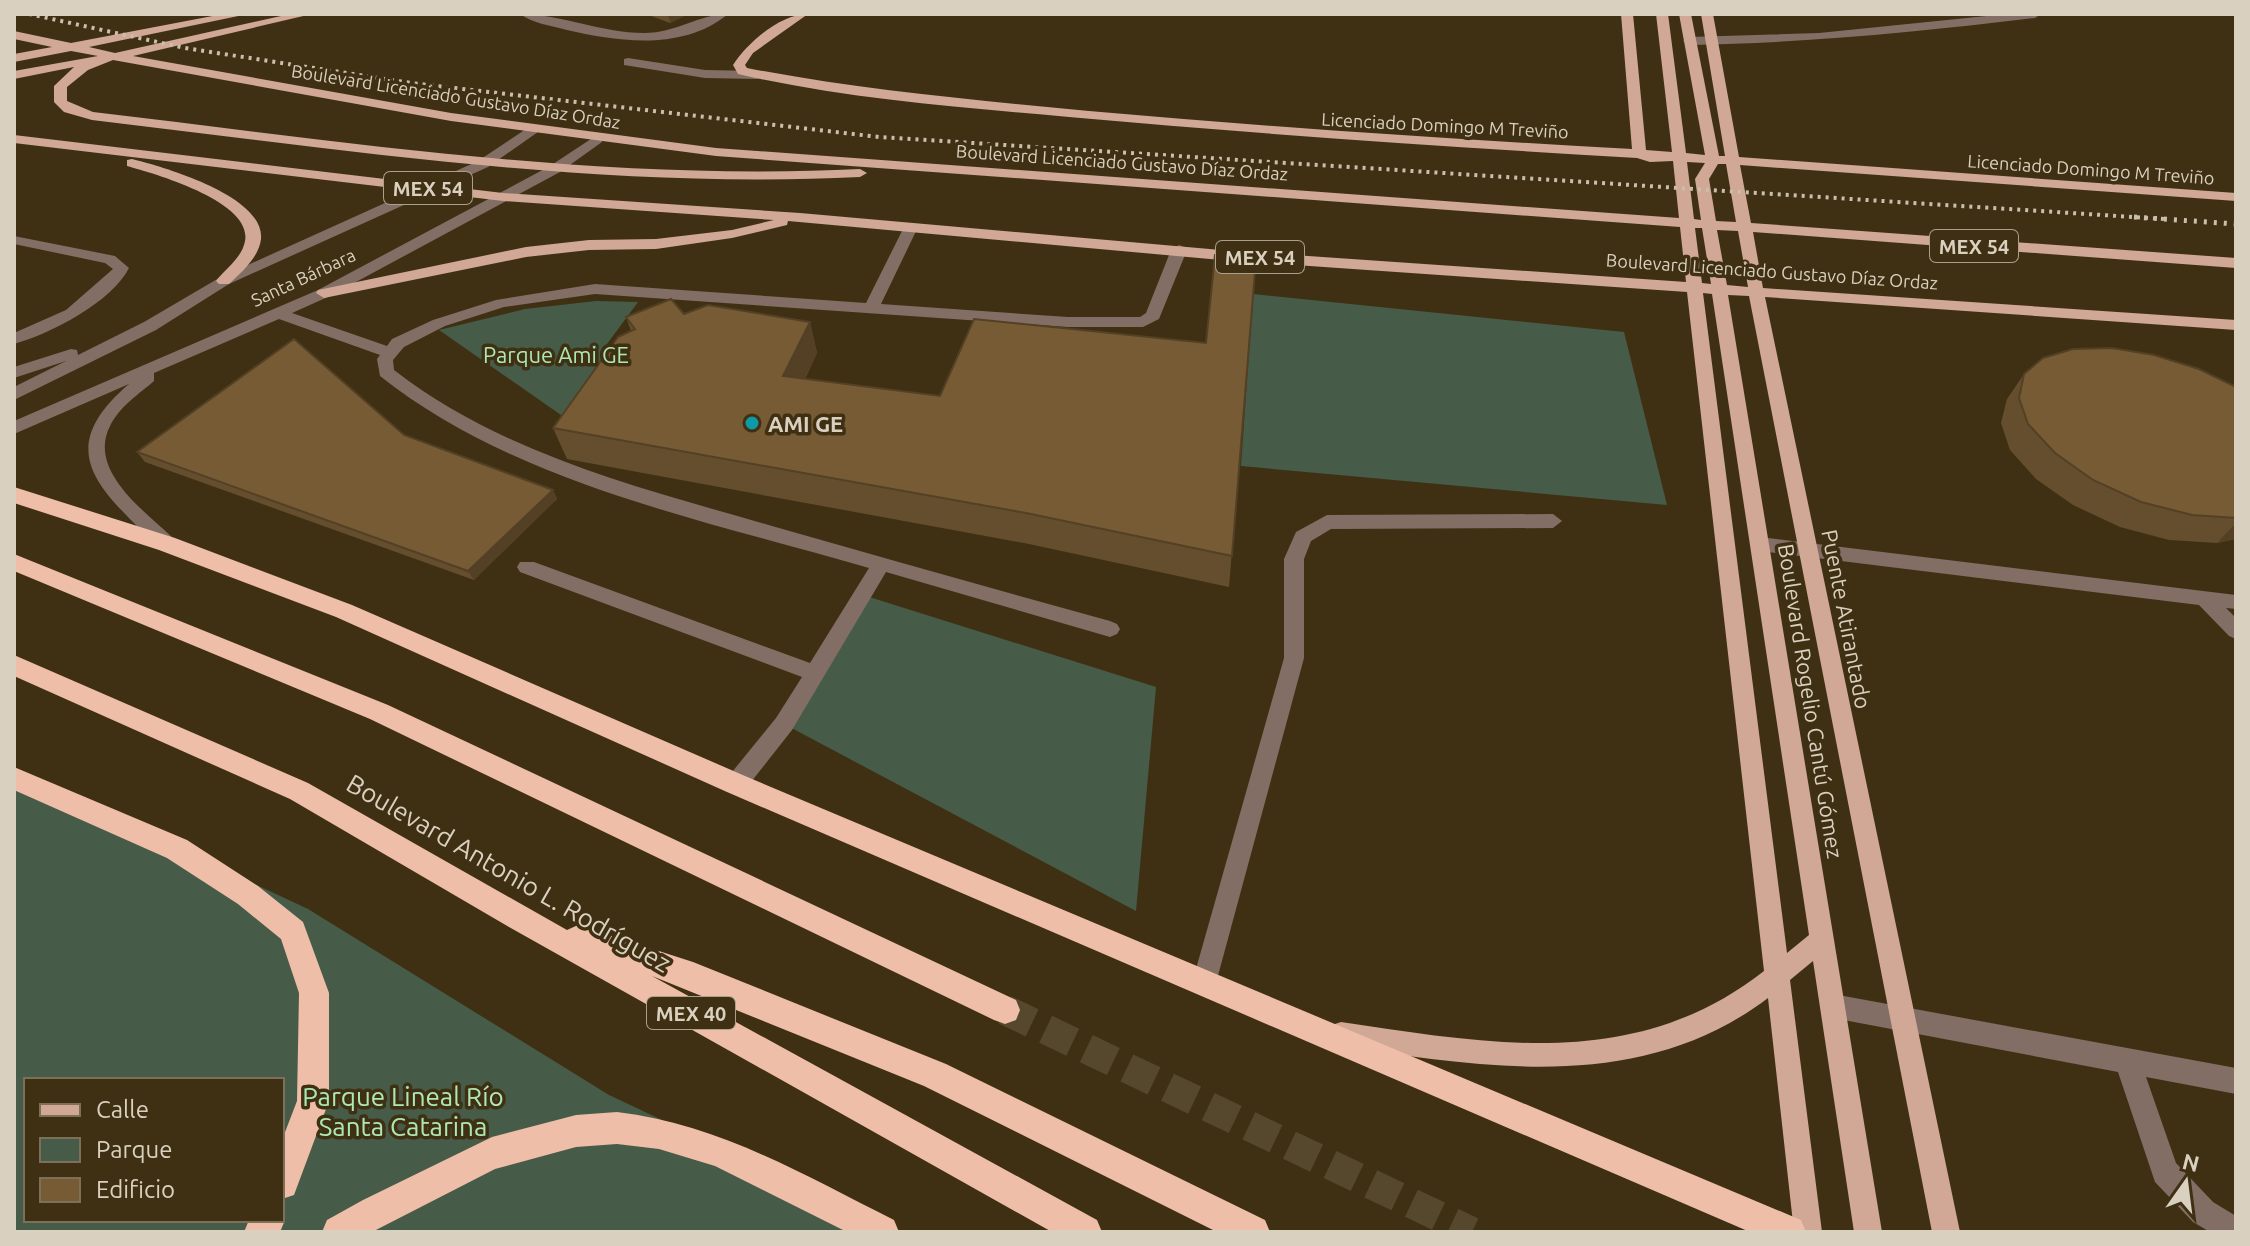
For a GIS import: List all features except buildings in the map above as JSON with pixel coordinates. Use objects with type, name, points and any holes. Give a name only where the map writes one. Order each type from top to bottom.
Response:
[{"type":"highway","points":[[14,495],[167,544],[344,611],[736,784],[1789,1232]]},
{"type":"highway","points":[[14,562],[379,712],[1005,1010]]},
{"type":"highway","name":"Boulevard Antonio L. Rodríguez","points":[[14,665],[299,791],[519,918],[1085,1232]]},
{"type":"highway","points":[[14,778],[177,849],[248,895],[293,931],[314,993],[313,1101],[284,1178]]},
{"type":"highway","points":[[519,918],[693,976],[935,1075],[1253,1232]]},
{"type":"highway","points":[[339,1232],[487,1154],[544,1136],[588,1129],[657,1132],[722,1154],[882,1232]]},
{"type":"main road","points":[[14,58],[242,14]]},
{"type":"main road","points":[[14,75],[306,14]]},
{"type":"main road","points":[[757,75],[743,71],[739,65],[741,58],[802,14]]},
{"type":"main road","points":[[1627,14],[1639,154],[1702,179],[1713,161],[1685,14]]},
{"type":"main road","points":[[1662,14],[1808,1232]]},
{"type":"main road","name":"Puente Atirantado","points":[[1707,14],[1750,260],[1946,1232]]},
{"type":"main road","name":"Boulevard Licenciado Gustavo Díaz Ordaz","points":[[14,35],[263,87],[531,132],[597,139],[910,167],[2236,263]]},
{"type":"main road","points":[[112,56],[92,62],[66,78],[60,86],[61,102],[69,109],[92,116],[483,164],[793,177],[910,167]]},
{"type":"main road","name":"Licenciado Domingo M Treviño","points":[[757,75],[947,101],[1297,134],[1639,154],[2236,197]]},
{"type":"main road","name":"Boulevard Licenciado Gustavo Díaz Ordaz","points":[[14,139],[503,197],[800,217],[1179,250],[2236,325]]},
{"type":"main road","points":[[58,145],[142,165],[214,194],[244,213],[254,231],[253,242],[238,268],[224,281]]},
{"type":"main road","name":"Boulevard Rogelio Cantú Gómez","points":[[1702,179],[1712,227],[1868,1232]]},
{"type":"main road","points":[[324,293],[526,252],[589,245],[656,244],[732,234],[800,217]]},
{"type":"main road","points":[[1322,1032],[1484,1054],[1565,1059],[1654,1045],[1727,1012],[1822,939]]},
{"type":"street","points":[[526,14],[555,25],[644,36],[672,35],[722,14]]},
{"type":"street","points":[[1689,41],[1765,41],[1874,34],[2035,14]]},
{"type":"street","points":[[628,62],[705,74],[757,75]]},
{"type":"street","name":"Santa Bárbara","points":[[14,394],[150,326],[224,281],[483,164],[531,132]]},
{"type":"street","name":"Santa Bárbara","points":[[14,428],[324,293],[555,169],[597,139]]},
{"type":"street","points":[[871,308],[911,227]]},
{"type":"street","points":[[14,240],[110,259],[121,268],[117,276],[72,313],[14,339]]},
{"type":"street","points":[[1110,629],[651,498],[524,452],[436,409],[400,385],[386,372],[388,352],[413,333],[502,303],[595,289],[1068,322],[1143,322],[1153,316],[1179,250]]},
{"type":"street","points":[[278,313],[388,352]]},
{"type":"street","points":[[14,373],[150,326]]},
{"type":"street","points":[[167,544],[110,486],[94,445],[97,427],[109,411],[179,354]]},
{"type":"street","points":[[1204,983],[1294,658],[1294,559],[1303,537],[1327,522],[1553,521]]},
{"type":"street","points":[[1760,544],[2236,602]]},
{"type":"street","points":[[736,784],[784,724],[881,564]]},
{"type":"street","points":[[527,567],[814,673]]},
{"type":"street","points":[[2204,598],[2236,631]]},
{"type":"street","points":[[1833,1006],[2236,1081]]},
{"type":"street","points":[[2127,1060],[2165,1172],[2203,1212],[2236,1232]]},
{"type":"green space","points":[[1253,294],[1624,332],[1667,505],[1241,466]]},
{"type":"green space","name":"Parque Ami GE","points":[[596,301],[638,302],[607,344],[614,346],[571,422],[439,330],[525,309]]},
{"type":"green space","points":[[866,596],[1156,687],[1136,911],[784,724]]},
{"type":"green space","name":"Parque Lineal Río Santa Catarina","points":[[14,771],[308,909],[609,1095],[900,1232],[14,1232]]},
{"type":"tunnel","points":[[1005,1010],[1472,1232]]},
{"type":"railway","points":[[29,14],[185,48],[411,83],[879,137],[2139,217]]},
{"type":"railway","points":[[2134,217],[2139,217]]},
{"type":"railway","points":[[2139,217],[2165,219]]},
{"type":"railway","points":[[2139,217],[2236,224]]},
{"type":"place","name":"AMI GE","points":[[752,423]]}]
